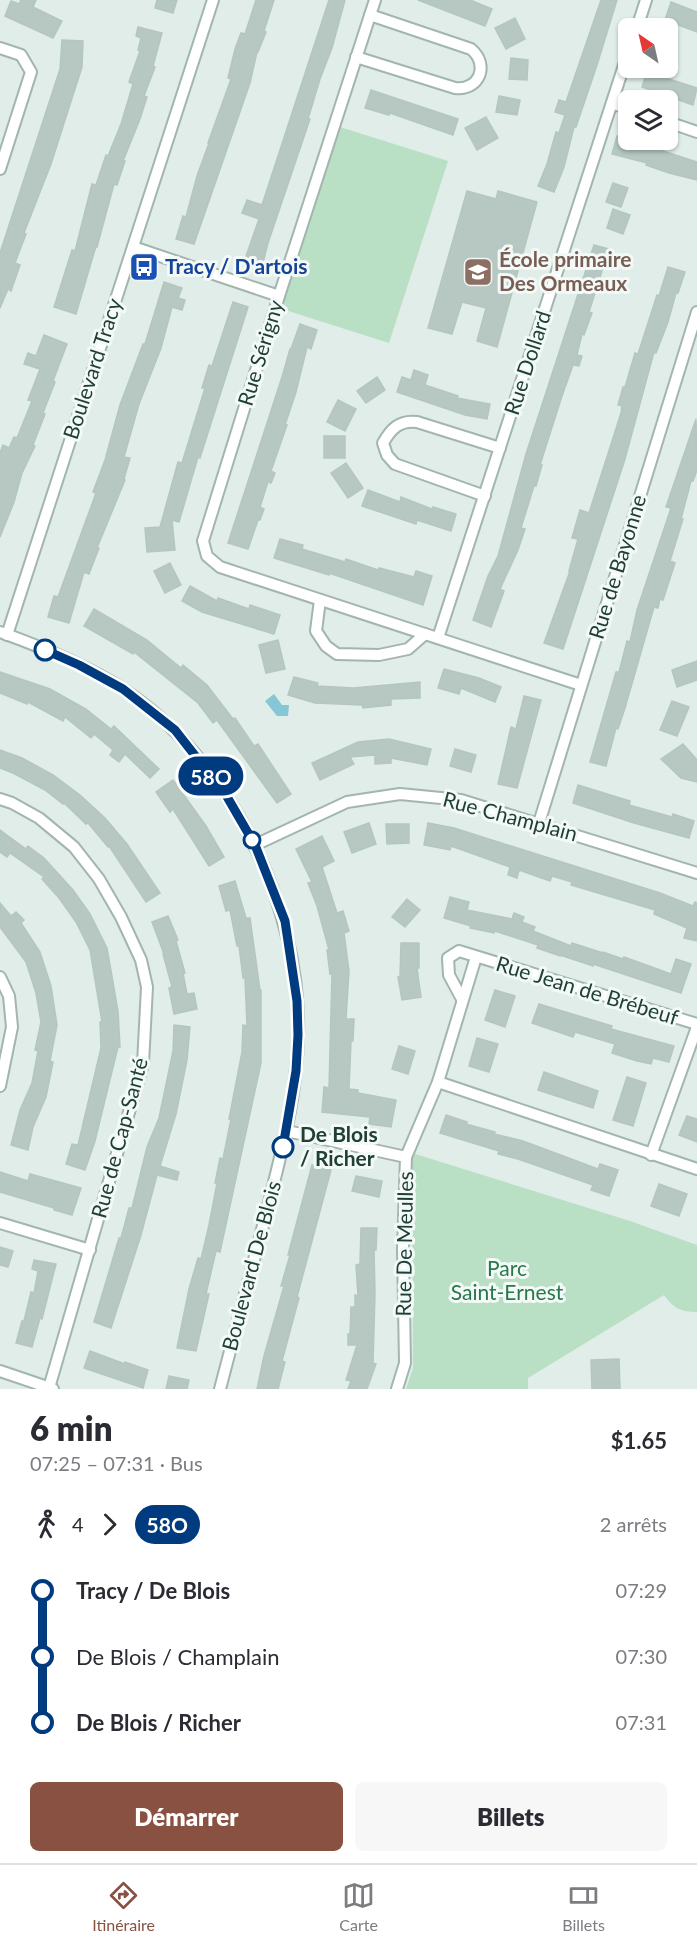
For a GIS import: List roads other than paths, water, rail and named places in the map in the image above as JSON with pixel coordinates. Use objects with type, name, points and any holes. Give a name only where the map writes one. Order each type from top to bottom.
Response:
[{"type":"street","name":"Boulevard Tracy","points":[[3,634],[213,0]]},
{"type":"street","name":"Rue Sérigny","points":[[375,0],[279,296],[203,541],[207,556],[220,567],[581,685]]},
{"type":"street","points":[[640,18],[646,0]]},
{"type":"street","points":[[356,57],[454,88],[468,87],[478,79],[481,73],[480,59],[471,49],[370,15]]},
{"type":"street","points":[[0,48],[21,54],[31,72],[0,169]]},
{"type":"street","name":"Rue Dollard","points":[[438,638],[620,78]]},
{"type":"street","points":[[612,103],[618,105]]},
{"type":"street","points":[[678,125],[697,132]]},
{"type":"street","points":[[132,247],[279,296]]},
{"type":"street","name":"Rue de Bayonne","points":[[539,823],[697,312]]},
{"type":"street","points":[[485,496],[395,464],[387,455],[383,444],[395,427],[408,421],[500,448]]},
{"type":"street","points":[[320,600],[316,631],[326,646],[338,654],[379,655],[408,649],[425,634]]},
{"type":"street","name":"Boulevard De Blois","points":[[3,634],[96,674],[123,689],[175,730],[226,795],[255,845],[285,921],[297,1001],[296,1071],[287,1131],[220,1389]]},
{"type":"street","name":"Rue Champlain","points":[[255,845],[347,802],[400,794],[461,800],[697,873]]},
{"type":"street","name":"Rue de Cap-Santé","points":[[0,799],[39,818],[74,847],[99,879],[121,917],[141,960],[147,987],[143,1064],[51,1388]]},
{"type":"street","points":[[462,999],[449,975],[448,958],[459,951],[476,957]]},
{"type":"street","name":"Rue De Meulles","points":[[397,1389],[405,1363],[403,1249],[406,1157],[438,1082],[476,957]]},
{"type":"street","name":"Rue Jean de Brébeuf","points":[[476,957],[697,1025]]},
{"type":"street","points":[[0,977],[9,996],[12,1027],[0,1086]]},
{"type":"street","points":[[651,1155],[697,1025]]},
{"type":"street","points":[[438,1082],[697,1169]]},
{"type":"street","points":[[287,1131],[406,1157]]},
{"type":"street","points":[[0,1223],[90,1250]]},
{"type":"street","points":[[0,1371],[51,1388]]},
{"type":"water","points":[[274,694],[282,705],[289,705],[288,716],[277,716],[265,701]]},
{"type":"place","name":"Tracy / D'artois","points":[[144,267]]},
{"type":"place","name":"École primaire Des Ormeaux","points":[[478,272]]},
{"type":"place","name":"De Blois / Richer","points":[[283,1147]]},
{"type":"park label","name":"Parc Saint-Ernest","points":[[507,1281]]}]
